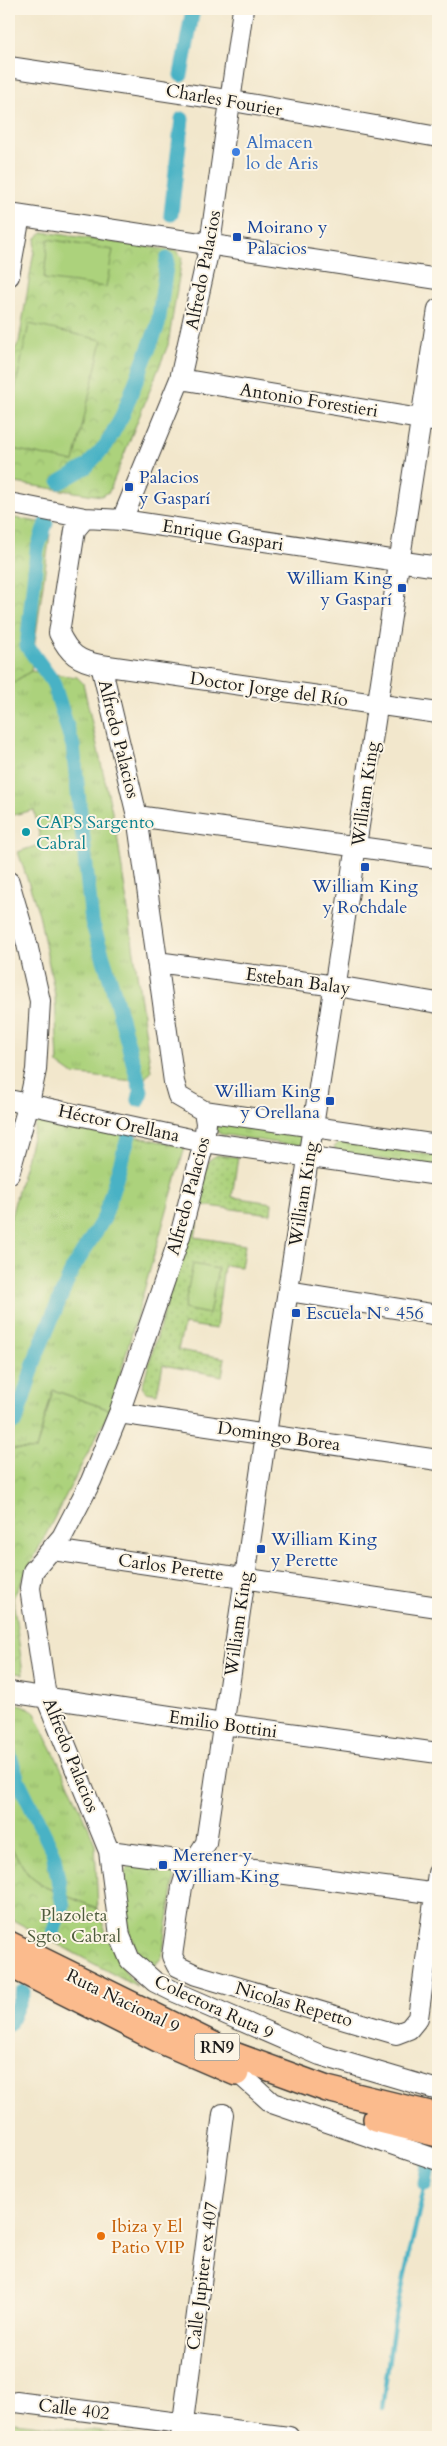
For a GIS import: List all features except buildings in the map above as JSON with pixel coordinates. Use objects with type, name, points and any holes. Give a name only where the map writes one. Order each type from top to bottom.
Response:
[{"type":"main road","name":"Ruta Nacional 9","points":[[9,1944],[234,2055],[327,2089],[438,2116]]},
{"type":"main road","name":"Ruta Nacional 9","points":[[9,1964],[164,2042],[242,2076],[339,2109],[438,2134]]},
{"type":"street","name":"Alfredo Palacios","points":[[122,520],[180,379],[210,244],[243,9]]},
{"type":"street","name":"Charles Fourier","points":[[9,67],[231,101],[438,138]]},
{"type":"street","points":[[9,276],[15,215],[438,278]]},
{"type":"street","name":"William King","points":[[172,1956],[182,1887],[193,1861],[204,1850],[206,1844],[244,1578],[336,986],[377,704],[400,562],[430,420],[438,308]]},
{"type":"street","name":"Antonio Forestieri","points":[[180,379],[430,420]]},
{"type":"street","name":"Enrique Gaspari","points":[[9,503],[85,518],[122,520],[438,567]]},
{"type":"street","name":"Alfredo Palacios","points":[[85,518],[75,530],[72,542],[59,633],[67,649],[84,662],[100,665],[137,816],[156,962],[178,1096],[204,1111],[206,1122],[204,1142],[180,1236],[119,1413],[91,1482],[53,1550],[33,1571],[30,1588],[46,1697],[109,1851]]},
{"type":"street","name":"Doctor Jorge del Río","points":[[100,665],[438,713]]},
{"type":"street","points":[[137,816],[438,858]]},
{"type":"street","points":[[9,882],[18,942],[40,1002],[40,1037],[29,1103],[9,1174]]},
{"type":"street","name":"Esteban Balay","points":[[156,962],[336,986],[438,1003]]},
{"type":"street","name":"Héctor Orellana","points":[[9,1100],[204,1142],[438,1175]]},
{"type":"street","points":[[204,1111],[438,1146]]},
{"type":"street","points":[[288,1291],[438,1315]]},
{"type":"street","name":"Domingo Borea","points":[[119,1413],[438,1460]]},
{"type":"street","name":"Carlos Perette","points":[[53,1550],[438,1607]]},
{"type":"street","name":"Emilio Bottini","points":[[9,1692],[223,1724],[438,1753]]},
{"type":"street","points":[[109,1851],[437,1894],[438,1873]]},
{"type":"street","name":"Colectora Ruta 9","points":[[109,1851],[120,1936],[130,1960],[155,1982],[320,2055],[438,2090]]},
{"type":"street","name":"Nicolas Repetto","points":[[172,1956],[177,1966],[196,1975],[396,2034],[409,2029],[418,2018],[437,1894]]},
{"type":"street","points":[[242,2076],[272,2103],[438,2160]]},
{"type":"street","name":"Calle Jupiter ex 407","points":[[182,2430],[223,2114]]},
{"type":"street","name":"Calle 402","points":[[9,2404],[16,2402],[182,2430],[289,2437]]},
{"type":"green space","points":[[43,232],[177,251],[182,258],[168,345],[109,492],[101,496],[9,482],[9,359],[19,342],[36,238]]},
{"type":"green space","points":[[48,239],[113,250],[106,287],[44,279]]},
{"type":"green space","points":[[29,324],[102,340],[74,462],[9,448],[9,418]]},
{"type":"green space","points":[[9,517],[39,522],[50,534],[31,671],[9,685]]},
{"type":"green space","points":[[31,671],[77,677],[83,683],[117,834],[151,1071],[142,1082],[72,1074],[58,1064],[55,995],[39,914],[18,852],[41,844],[34,810],[9,816],[9,685]]},
{"type":"green space","points":[[38,1115],[185,1147],[110,1410],[53,1390],[36,1450],[9,1449],[9,1224]]},
{"type":"green space","points":[[217,1123],[301,1135],[302,1143],[296,1146],[220,1134],[215,1130]]},
{"type":"green space","points":[[340,1142],[438,1156],[438,1168],[336,1152],[334,1147]]},
{"type":"green space","points":[[217,1155],[238,1157],[232,1197],[272,1203],[271,1214],[201,1205],[195,1237],[245,1245],[241,1267],[224,1265],[216,1329],[184,1324],[178,1350],[225,1358],[222,1376],[163,1365],[157,1394],[146,1392],[142,1387],[209,1160]]},
{"type":"green space","points":[[193,1264],[218,1269],[209,1314],[184,1309]]},
{"type":"green space","points":[[53,1390],[110,1410],[13,1598],[23,1674],[9,1672],[9,1449],[36,1450]]},
{"type":"green space","points":[[9,1702],[23,1705],[34,1711],[84,1816],[95,1844],[98,1909],[45,1887],[27,1873],[9,1844]]},
{"type":"green space","name":"Plazoleta Sgto. Cabral","points":[[9,1844],[27,1873],[45,1887],[98,1909],[113,1950],[137,1987],[9,1918]]},
{"type":"green space","points":[[139,1865],[168,1870],[175,1877],[162,1957],[154,1967],[149,1967],[141,1957],[131,1936],[126,1912],[122,1876],[130,1866]]},
{"type":"green space","points":[[15,2422],[145,2437],[9,2437],[9,2427]]},
{"type":"waterway","points":[[181,75],[193,9]]},
{"type":"waterway","points":[[171,214],[182,119]]},
{"type":"waterway","points":[[60,482],[86,467],[106,445],[123,414],[158,325],[167,259]]},
{"type":"waterway","points":[[46,523],[37,550],[27,646],[53,682],[73,746],[92,922],[111,982],[141,1091],[139,1100]]},
{"type":"waterway","points":[[9,1426],[16,1421],[38,1351],[72,1270],[104,1218],[129,1135]]},
{"type":"waterway","points":[[9,1753],[18,1780],[53,1852],[63,1906]]},
{"type":"waterway","points":[[54,1930],[57,1919]]},
{"type":"waterway","points":[[9,2024],[23,1992]]},
{"type":"waterway","points":[[425,2184],[431,2146]]},
{"type":"waterway","points":[[382,2408],[394,2323],[425,2184]]},
{"type":"place","name":"Almacen lo de Aris","points":[[236,152]]},
{"type":"place","name":"Moirano y Palacios","points":[[237,237]]},
{"type":"place","name":"Palacios y Gasparí","points":[[129,487]]},
{"type":"place","name":"William King y Gasparí","points":[[402,588]]},
{"type":"place","name":"CAPS Sargento Cabral","points":[[26,832]]},
{"type":"place","name":"William King y Rochdale","points":[[365,867]]},
{"type":"place","name":"William King y Orellana","points":[[330,1101]]},
{"type":"place","name":"Escuela N° 456","points":[[296,1313]]},
{"type":"place","name":"William King y Perette","points":[[261,1549]]},
{"type":"place","name":"Merener y William King","points":[[163,1865]]},
{"type":"place","name":"Ibiza y El Patio VIP","points":[[101,2236]]}]
